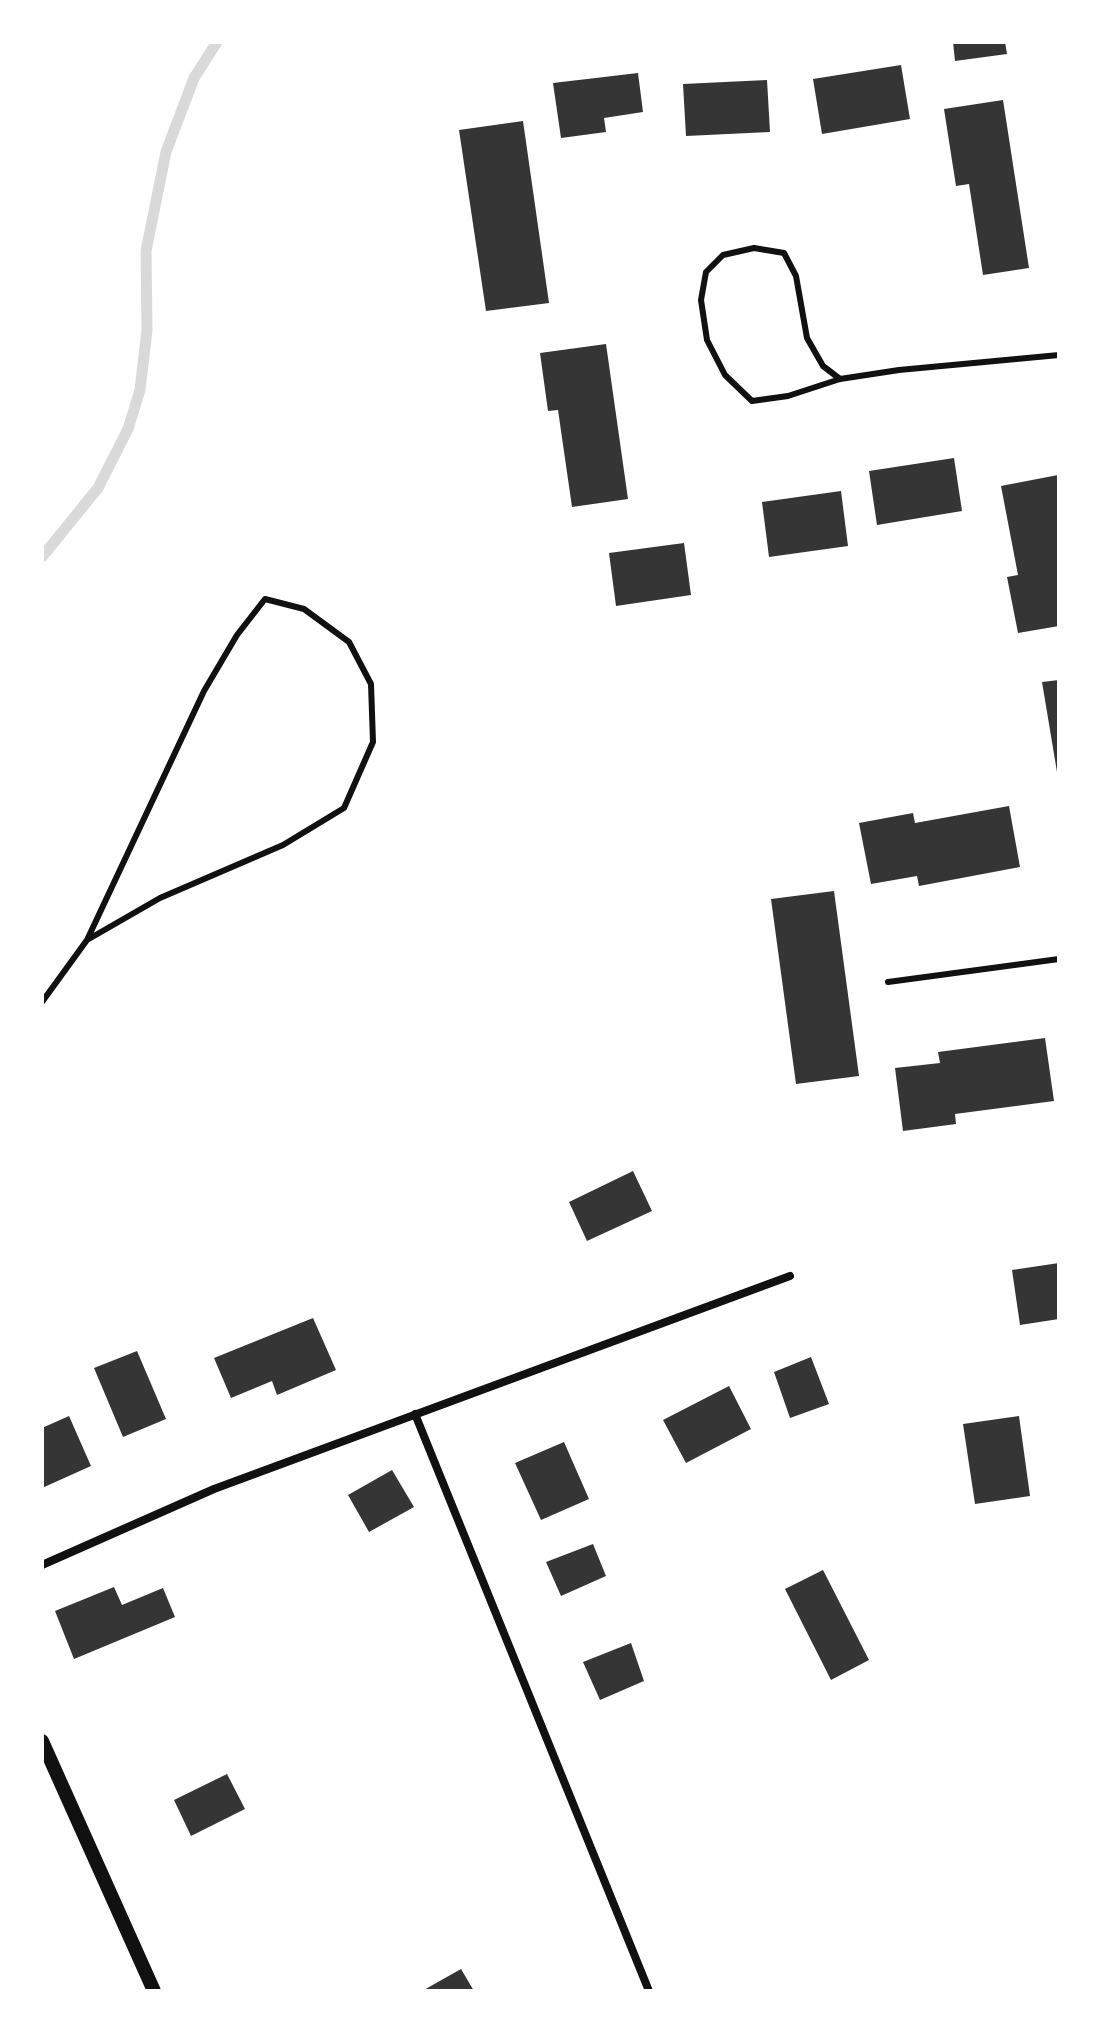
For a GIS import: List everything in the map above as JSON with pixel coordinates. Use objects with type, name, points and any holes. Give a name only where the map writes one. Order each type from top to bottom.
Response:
[{"type":"street","points":[[42,1565],[214,1489],[790,1276]]},
{"type":"street","points":[[415,1414],[649,1991]]},
{"type":"street","points":[[42,1741],[154,1991]]},
{"type":"lane","points":[[840,379],[823,366],[807,338],[796,276],[784,253],[754,248],[723,255],[706,272],[701,300],[707,340],[725,375],[752,401],[788,396],[840,379],[899,370],[1059,355]]},
{"type":"lane","points":[[42,1002],[87,940],[204,691],[237,635],[265,599],[304,609],[349,642],[371,684],[373,742],[344,808],[283,845],[160,898],[87,940]]},
{"type":"lane","points":[[888,982],[1059,959]]},
{"type":"building","points":[[953,42],[1005,42],[1007,54],[955,61]]},
{"type":"building","points":[[901,65],[910,119],[822,134],[813,79]]},
{"type":"building","points":[[638,73],[643,112],[604,118],[606,132],[561,138],[553,83]]},
{"type":"building","points":[[767,80],[770,132],[686,136],[683,84]]},
{"type":"building","points":[[1003,100],[1029,268],[983,275],[969,184],[956,186],[944,109]]},
{"type":"building","points":[[523,121],[549,303],[486,311],[459,130]]},
{"type":"building","points":[[606,344],[628,499],[572,507],[558,410],[548,411],[540,353]]},
{"type":"building","points":[[954,458],[962,511],[877,525],[869,471]]},
{"type":"building","points":[[1058,475],[1059,626],[1018,633],[1007,577],[1018,575],[1001,486]]},
{"type":"building","points":[[841,491],[848,546],[769,557],[762,502]]},
{"type":"building","points":[[684,543],[691,595],[616,606],[609,553]]},
{"type":"building","points":[[1059,680],[1059,772],[1057,772],[1042,682]]},
{"type":"building","points":[[1009,806],[1020,867],[919,886],[917,876],[871,884],[859,823],[913,813],[915,823]]},
{"type":"building","points":[[834,891],[859,1076],[796,1084],[771,899]]},
{"type":"building","points":[[1045,1038],[1054,1101],[955,1114],[956,1124],[903,1131],[895,1068],[940,1063],[938,1052]]},
{"type":"building","points":[[633,1171],[652,1211],[587,1241],[569,1202]]},
{"type":"building","points":[[1059,1263],[1059,1319],[1020,1325],[1012,1270]]},
{"type":"building","points":[[313,1318],[336,1370],[277,1395],[272,1381],[231,1398],[214,1358]]},
{"type":"building","points":[[137,1351],[166,1419],[123,1437],[94,1368]]},
{"type":"building","points":[[811,1357],[829,1404],[790,1418],[774,1372]]},
{"type":"building","points":[[729,1386],[751,1429],[686,1463],[663,1420]]},
{"type":"building","points":[[69,1416],[91,1466],[42,1488],[42,1428]]},
{"type":"building","points":[[1019,1416],[1030,1496],[975,1504],[963,1424]]},
{"type":"building","points":[[564,1442],[589,1499],[541,1520],[515,1463]]},
{"type":"building","points":[[392,1470],[414,1507],[369,1532],[348,1495]]},
{"type":"building","points":[[593,1544],[606,1576],[561,1596],[546,1562]]},
{"type":"building","points":[[823,1570],[869,1660],[831,1680],[785,1589]]},
{"type":"building","points":[[114,1587],[122,1605],[163,1588],[175,1617],[74,1659],[55,1611]]},
{"type":"building","points":[[631,1643],[644,1681],[600,1700],[583,1662]]},
{"type":"building","points":[[227,1774],[245,1809],[191,1836],[174,1800]]},
{"type":"building","points":[[461,1969],[474,1991],[422,1991]]},
{"type":"waterway","points":[[42,557],[98,488],[128,429],[140,390],[147,330],[146,251],[166,152],[194,78],[217,42]]}]
